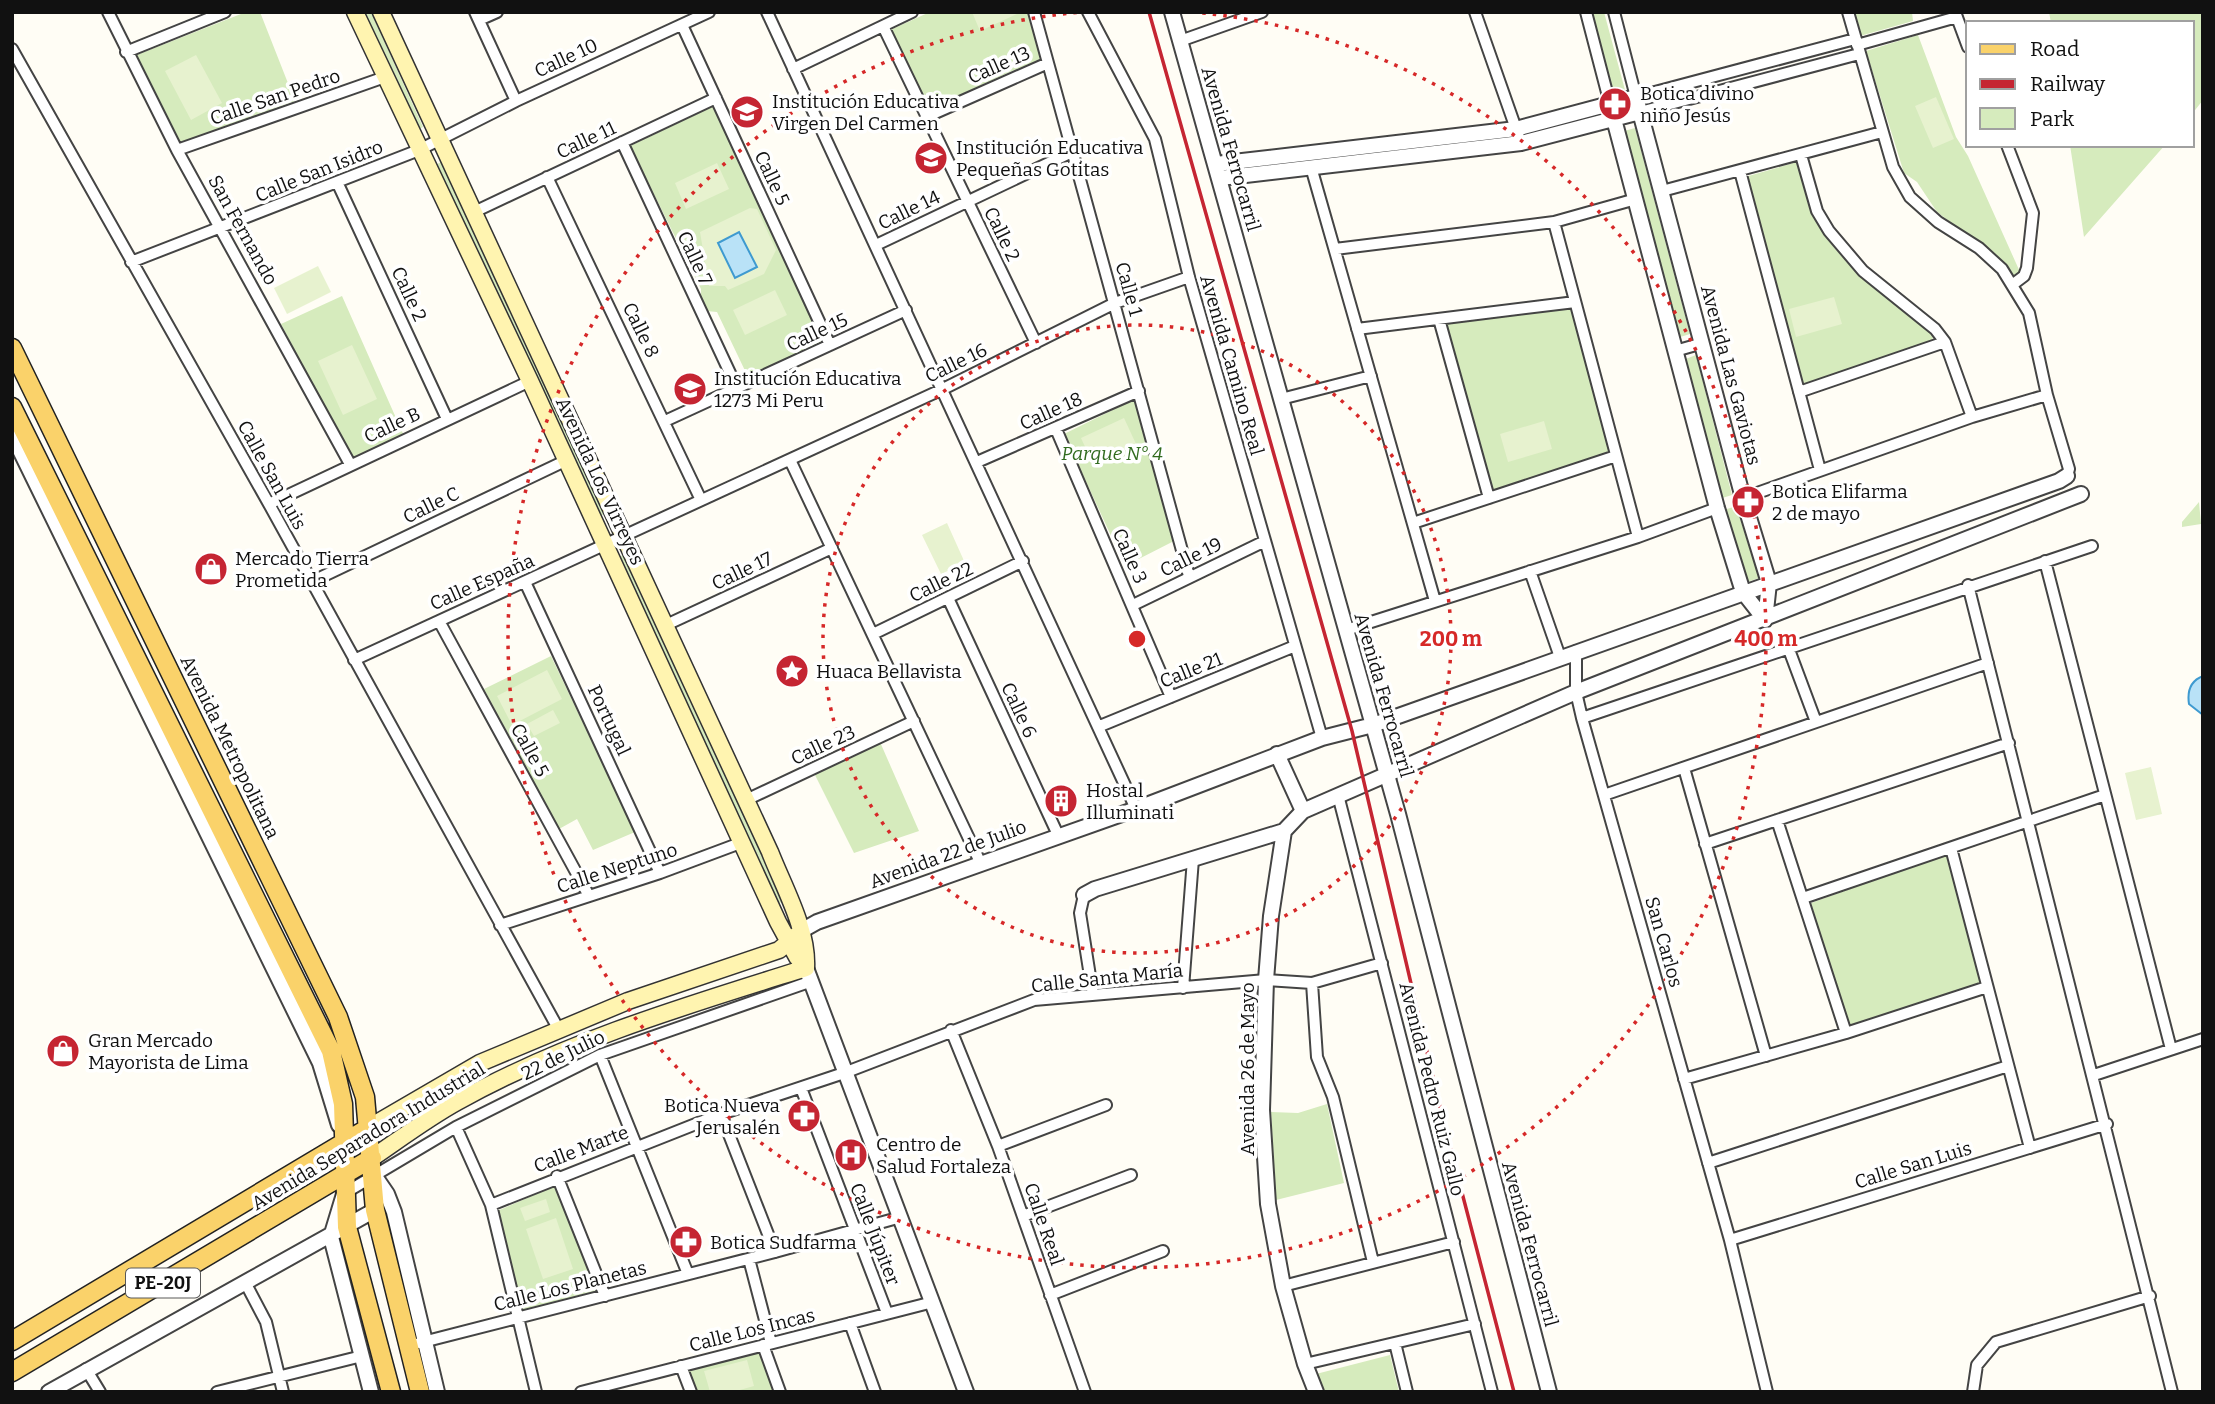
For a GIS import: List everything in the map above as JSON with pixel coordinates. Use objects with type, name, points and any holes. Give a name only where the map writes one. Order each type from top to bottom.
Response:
[{"type":"main road","name":"Avenida Los Virreyes","points":[[355,12],[567,460],[743,842],[795,937]]},
{"type":"main road","name":"Avenida Los Virreyes","points":[[381,12],[746,800],[809,974]]},
{"type":"main road","name":"Avenida Metropolitana","points":[[12,348],[338,1017],[357,1067],[370,1127],[375,1210],[417,1343],[420,1392]]},
{"type":"main road","points":[[12,407],[331,1051],[343,1104],[347,1227],[391,1392]]},
{"type":"main road","name":"Avenida Separadora Industrial","points":[[12,1341],[344,1146],[451,1078],[628,1001],[779,950],[795,937]]},
{"type":"main road","name":"Avenida Separadora Industrial","points":[[12,1372],[373,1167],[455,1103],[629,1025],[809,974]]},
{"type":"street","name":"San Fernando","points":[[108,12],[177,150],[350,464]]},
{"type":"street","points":[[126,52],[225,12]]},
{"type":"street","points":[[496,12],[477,16],[516,101]]},
{"type":"street","name":"Calle 10","points":[[439,138],[709,12]]},
{"type":"street","points":[[767,12],[1100,726],[1136,809]]},
{"type":"street","points":[[793,69],[912,12]]},
{"type":"street","name":"Calle 1","points":[[1034,12],[1189,576]]},
{"type":"street","name":"Avenida Camino Real","points":[[1088,12],[1155,139],[1189,277],[1322,738]]},
{"type":"street","name":"Avenida Ferrocarril","points":[[1172,12],[1373,725],[1549,1392]]},
{"type":"street","points":[[1180,41],[1262,12]]},
{"type":"street","points":[[1475,12],[1518,136]]},
{"type":"street","points":[[1586,12],[1717,508],[1743,592],[1765,620]]},
{"type":"street","points":[[1848,12],[1893,167],[1910,197],[1938,222],[1979,248],[2002,269],[2029,313],[2047,395],[2069,469],[2067,476]]},
{"type":"street","name":"Avenida Las Gaviotas","points":[[1618,13],[1638,104],[1743,498],[1769,583],[1765,620]]},
{"type":"street","points":[[1218,171],[1311,167],[1518,136],[1857,46],[1956,15],[1966,42]]},
{"type":"street","name":"Calle 5","points":[[682,24],[830,345]]},
{"type":"street","name":"Calle 2","points":[[883,26],[1036,343]]},
{"type":"street","name":"Calle San Luis","points":[[12,49],[269,504],[559,1030]]},
{"type":"street","name":"Calle 13","points":[[926,117],[1048,63]]},
{"type":"street","name":"Calle San Pedro","points":[[177,150],[385,77]]},
{"type":"street","name":"Calle 11","points":[[472,213],[716,98]]},
{"type":"street","points":[[1662,191],[1882,132]]},
{"type":"street","points":[[1218,171],[1518,136]]},
{"type":"street","name":"Calle San Isidro","points":[[131,262],[338,184],[419,150],[439,138]]},
{"type":"street","name":"Calle 7","points":[[622,142],[737,388]]},
{"type":"street","points":[[2008,147],[2033,213],[2024,276],[2012,285]]},
{"type":"street","name":"Calle 14","points":[[876,245],[1072,152]]},
{"type":"street","points":[[1801,155],[1817,211],[1847,254],[1935,329],[1945,342],[1972,418]]},
{"type":"street","points":[[1311,167],[1435,601]]},
{"type":"street","points":[[1741,171],[1820,470]]},
{"type":"street","name":"Calle 8","points":[[547,177],[666,421],[701,500]]},
{"type":"street","name":"Calle 2","points":[[338,184],[447,419]]},
{"type":"street","points":[[1335,249],[1554,222],[1636,199]]},
{"type":"street","points":[[1554,222],[1638,537]]},
{"type":"street","name":"Calle 16","points":[[625,537],[943,389],[1115,303],[1189,277]]},
{"type":"street","points":[[1357,328],[1575,302]]},
{"type":"street","name":"Calle 15","points":[[666,421],[906,310]]},
{"type":"street","points":[[1439,318],[1489,498]]},
{"type":"street","points":[[1799,392],[1945,342]]},
{"type":"street","points":[[1675,351],[1703,343]]},
{"type":"street","points":[[1281,399],[1371,376]]},
{"type":"street","name":"Calle B","points":[[269,504],[530,381]]},
{"type":"street","name":"Calle 18","points":[[977,462],[1139,391]]},
{"type":"street","points":[[1743,498],[1972,418],[2047,395]]},
{"type":"street","name":"Calle 3","points":[[1056,429],[1171,697]]},
{"type":"street","points":[[12,434],[320,1063],[344,1146]]},
{"type":"street","points":[[1413,523],[1616,456]]},
{"type":"street","name":"Calle C","points":[[311,582],[567,460]]},
{"type":"street","points":[[790,460],[981,864]]},
{"type":"street","name":"PE-20J","points":[[1322,738],[1373,725],[2046,486],[2067,476]]},
{"type":"street","points":[[1093,995],[1080,913],[1083,895],[1284,831],[1303,811],[1576,692],[2081,494]]},
{"type":"street","points":[[1346,630],[1638,537],[1717,508]]},
{"type":"street","name":"Calle España","points":[[354,660],[625,537]]},
{"type":"street","name":"Calle 19","points":[[1133,605],[1265,541]]},
{"type":"street","points":[[1582,718],[1968,585],[2092,546]]},
{"type":"street","name":"Calle 17","points":[[666,625],[832,548]]},
{"type":"street","name":"Calle 22","points":[[873,634],[1023,561]]},
{"type":"street","points":[[2045,561],[2171,1049]]},
{"type":"street","points":[[1530,571],[1560,657]]},
{"type":"street","name":"Portugal","points":[[525,582],[660,873]]},
{"type":"street","points":[[1968,585],[2107,1124],[2172,1392]]},
{"type":"street","name":"Calle 6","points":[[948,598],[1059,837]]},
{"type":"street","name":"Calle 5","points":[[439,621],[589,896]]},
{"type":"street","name":"Calle 21","points":[[1100,726],[1295,646]]},
{"type":"street","points":[[1788,647],[1816,722]]},
{"type":"street","name":"San Carlos","points":[[1576,651],[1576,692],[1582,718],[1730,1240],[1766,1392]]},
{"type":"street","points":[[1604,795],[1988,663]]},
{"type":"street","name":"Calle 23","points":[[746,800],[914,721]]},
{"type":"street","name":"Avenida 22 de Julio","points":[[795,937],[817,922],[1136,809],[1322,738]]},
{"type":"street","points":[[1705,844],[2009,743]]},
{"type":"street","points":[[1277,754],[1303,811]]},
{"type":"street","points":[[1684,768],[1766,1056]]},
{"type":"street","name":"Avenida Pedro Ruiz Gallo","points":[[1338,795],[1492,1392]]},
{"type":"street","points":[[1803,898],[2105,795]]},
{"type":"street","points":[[1777,820],[1846,1033]]},
{"type":"street","name":"Avenida 26 de Mayo","points":[[1284,831],[1266,980],[1262,1110],[1268,1204],[1283,1286],[1305,1364],[1316,1392]]},
{"type":"street","name":"Calle Neptuno","points":[[500,925],[660,873],[743,842]]},
{"type":"street","points":[[1951,848],[2030,1148]]},
{"type":"street","points":[[1183,988],[1194,859]]},
{"type":"street","name":"Calle Santa María","points":[[844,1073],[1034,1000],[1266,980],[1312,983],[1382,962]]},
{"type":"street","name":"22 de Julio","points":[[373,1167],[600,1055],[809,974]]},
{"type":"street","name":"Avenida Los Virreyes","points":[[809,974],[966,1392]]},
{"type":"street","points":[[1312,983],[1317,1057],[1333,1097],[1373,1262]]},
{"type":"street","points":[[1685,1079],[1846,1033],[1987,987]]},
{"type":"street","name":"Calle Real","points":[[951,1030],[998,1146],[1085,1392]]},
{"type":"street","points":[[2094,1075],[2203,1040]]},
{"type":"street","points":[[600,1055],[688,1274]]},
{"type":"street","points":[[1708,1163],[2008,1066]]},
{"type":"street","name":"Calle Marte","points":[[491,1205],[557,1176],[721,1114],[844,1073]]},
{"type":"street","name":"Calle Júpiter","points":[[801,1087],[887,1314]]},
{"type":"street","points":[[998,1146],[1106,1105]]},
{"type":"street","points":[[721,1114],[775,1252]]},
{"type":"street","name":"Calle San Luis","points":[[1730,1240],[2107,1124]]},
{"type":"street","points":[[456,1127],[491,1205],[516,1318],[536,1392]]},
{"type":"street","name":"Avenida Metropolitana","points":[[373,1167],[394,1212],[417,1343],[437,1392]]},
{"type":"street","points":[[1023,1216],[1131,1175]]},
{"type":"street","points":[[557,1176],[605,1296]]},
{"type":"street","points":[[344,1184],[331,1237],[371,1392]]},
{"type":"street","points":[[49,1392],[86,1369],[331,1237],[375,1210]]},
{"type":"street","name":"Calle Los Planetas","points":[[417,1343],[749,1259],[901,1217]]},
{"type":"street","points":[[1283,1286],[1454,1242]]},
{"type":"street","points":[[1050,1295],[1163,1251]]},
{"type":"street","points":[[749,1259],[780,1392]]},
{"type":"street","points":[[246,1284],[266,1322],[283,1392]]},
{"type":"street","points":[[1973,1392],[1977,1365],[1996,1342],[2150,1296]]},
{"type":"street","name":"Calle Los Incas","points":[[580,1392],[597,1390],[933,1302]]},
{"type":"street","points":[[850,1323],[876,1392]]},
{"type":"street","points":[[1305,1364],[1475,1324]]},
{"type":"street","points":[[1395,1343],[1407,1392]]},
{"type":"street","points":[[217,1392],[362,1356]]},
{"type":"street","points":[[681,1366],[691,1392]]},
{"type":"street","points":[[86,1369],[100,1392]]},
{"type":"green space","points":[[246,12],[260,12],[295,101],[180,144],[134,56]]},
{"type":"green space","points":[[359,12],[371,12],[423,127],[415,131]]},
{"type":"green space","points":[[930,12],[1029,12],[1043,61],[1012,71],[927,110],[890,30]]},
{"type":"green space","points":[[972,12],[1019,12],[1019,13],[980,31]]},
{"type":"green space","points":[[1589,12],[1604,12],[1625,90],[1611,94]]},
{"type":"green space","points":[[1854,12],[1912,12],[1913,21],[1860,36]]},
{"type":"green space","points":[[2049,12],[2203,12],[2203,100],[2194,111],[2194,21],[2051,21]]},
{"type":"green space","points":[[1918,35],[1956,137],[1968,156],[2020,272],[2012,279],[1981,245],[1937,212],[1917,182],[1904,173],[1866,51]]},
{"type":"green space","points":[[196,55],[222,103],[191,120],[165,71]]},
{"type":"green space","points":[[1936,97],[1954,139],[1933,148],[1915,106]]},
{"type":"green space","points":[[714,106],[825,341],[749,379],[717,312],[706,311],[701,300],[701,289],[630,146]]},
{"type":"green space","points":[[1635,128],[1690,334],[1677,338],[1621,132]]},
{"type":"green space","points":[[2070,147],[2163,147],[2084,237]]},
{"type":"green space","points":[[441,162],[604,514],[596,519],[432,167]]},
{"type":"green space","points":[[1797,162],[1817,221],[1831,244],[1856,271],[1928,329],[1933,338],[1929,343],[1804,386],[1800,384],[1745,177]]},
{"type":"green space","points":[[717,163],[729,189],[686,209],[675,183]]},
{"type":"green space","points":[[750,208],[757,209],[776,250],[764,274],[728,290],[725,286],[709,286],[700,232]]},
{"type":"green space","points":[[318,266],[331,292],[287,314],[274,288]]},
{"type":"green space","points":[[775,290],[787,315],[745,335],[733,310]]},
{"type":"green space","points":[[342,296],[404,436],[356,458],[351,457],[281,324]]},
{"type":"green space","points":[[1834,297],[1842,324],[1796,337],[1789,309]]},
{"type":"green space","points":[[1567,308],[1572,310],[1612,449],[1608,454],[1495,493],[1491,488],[1446,326],[1448,322]]},
{"type":"green space","points":[[352,345],[377,399],[343,415],[318,361]]},
{"type":"green space","points":[[1696,355],[1732,495],[1719,499],[1683,360]]},
{"type":"green space","name":"Parque N° 4","points":[[1135,399],[1174,541],[1125,566],[1064,434]]},
{"type":"green space","points":[[1124,418],[1136,444],[1093,464],[1081,438]]},
{"type":"green space","points":[[1544,421],[1552,449],[1508,462],[1500,434]]},
{"type":"green space","points":[[2199,502],[2201,524],[2182,527],[2182,522]]},
{"type":"green space","points":[[1736,506],[1759,578],[1747,582],[1724,510]]},
{"type":"green space","points":[[947,523],[965,563],[941,574],[922,535]]},
{"type":"green space","points":[[623,555],[786,900],[777,904],[615,559]]},
{"type":"green space","points":[[551,656],[635,832],[593,850],[577,819],[559,829],[484,689]]},
{"type":"green space","points":[[547,670],[562,699],[512,725],[497,696]]},
{"type":"green space","points":[[553,710],[560,723],[534,736],[527,724]]},
{"type":"green space","points":[[880,742],[919,831],[854,853],[814,773]]},
{"type":"green space","points":[[2151,767],[2162,814],[2136,820],[2125,773]]},
{"type":"green space","points":[[1947,854],[1981,985],[1847,1026],[1811,903]]},
{"type":"green space","points":[[1327,1104],[1344,1183],[1276,1200],[1271,1112],[1298,1113]]},
{"type":"green space","points":[[555,1186],[597,1292],[519,1311],[497,1211]]},
{"type":"green space","points":[[546,1199],[550,1212],[525,1221],[520,1208]]},
{"type":"green space","points":[[556,1218],[573,1269],[543,1279],[526,1229]]},
{"type":"green space","points":[[761,1351],[776,1392],[695,1392],[687,1370]]},
{"type":"green space","points":[[1390,1355],[1399,1392],[1322,1392],[1316,1374]]},
{"type":"green space","points":[[747,1360],[754,1386],[733,1392],[710,1392],[704,1371]]},
{"type":"water","points":[[739,232],[757,267],[735,278],[718,243]]},
{"type":"water","points":[[2203,676],[2203,715],[2189,704],[2188,699],[2192,684]]},
{"type":"railway","points":[[1149,12],[1352,731],[1442,1116],[1514,1392]]},
{"type":"place","name":"Botica divino niño Jesús","points":[[1615,104]]},
{"type":"place","name":"Institución Educativa Virgen Del Carmen","points":[[747,112]]},
{"type":"place","name":"Institución Educativa Pequeñas Gotitas","points":[[931,158]]},
{"type":"place","name":"Institución Educativa 1273 Mi Peru","points":[[690,389]]},
{"type":"place","name":"Botica Elifarma 2 de mayo","points":[[1748,502]]},
{"type":"place","name":"Mercado Tierra Prometida","points":[[211,569]]},
{"type":"place","name":"Huaca Bellavista","points":[[792,671]]},
{"type":"place","name":"Hostal Illuminati","points":[[1061,801]]},
{"type":"place","name":"Gran Mercado Mayorista de Lima","points":[[63,1051]]},
{"type":"place","name":"Botica Nueva Jerusalén","points":[[804,1116]]},
{"type":"place","name":"Centro de Salud Fortaleza","points":[[851,1155]]},
{"type":"place","name":"Botica Sudfarma","points":[[686,1242]]}]
